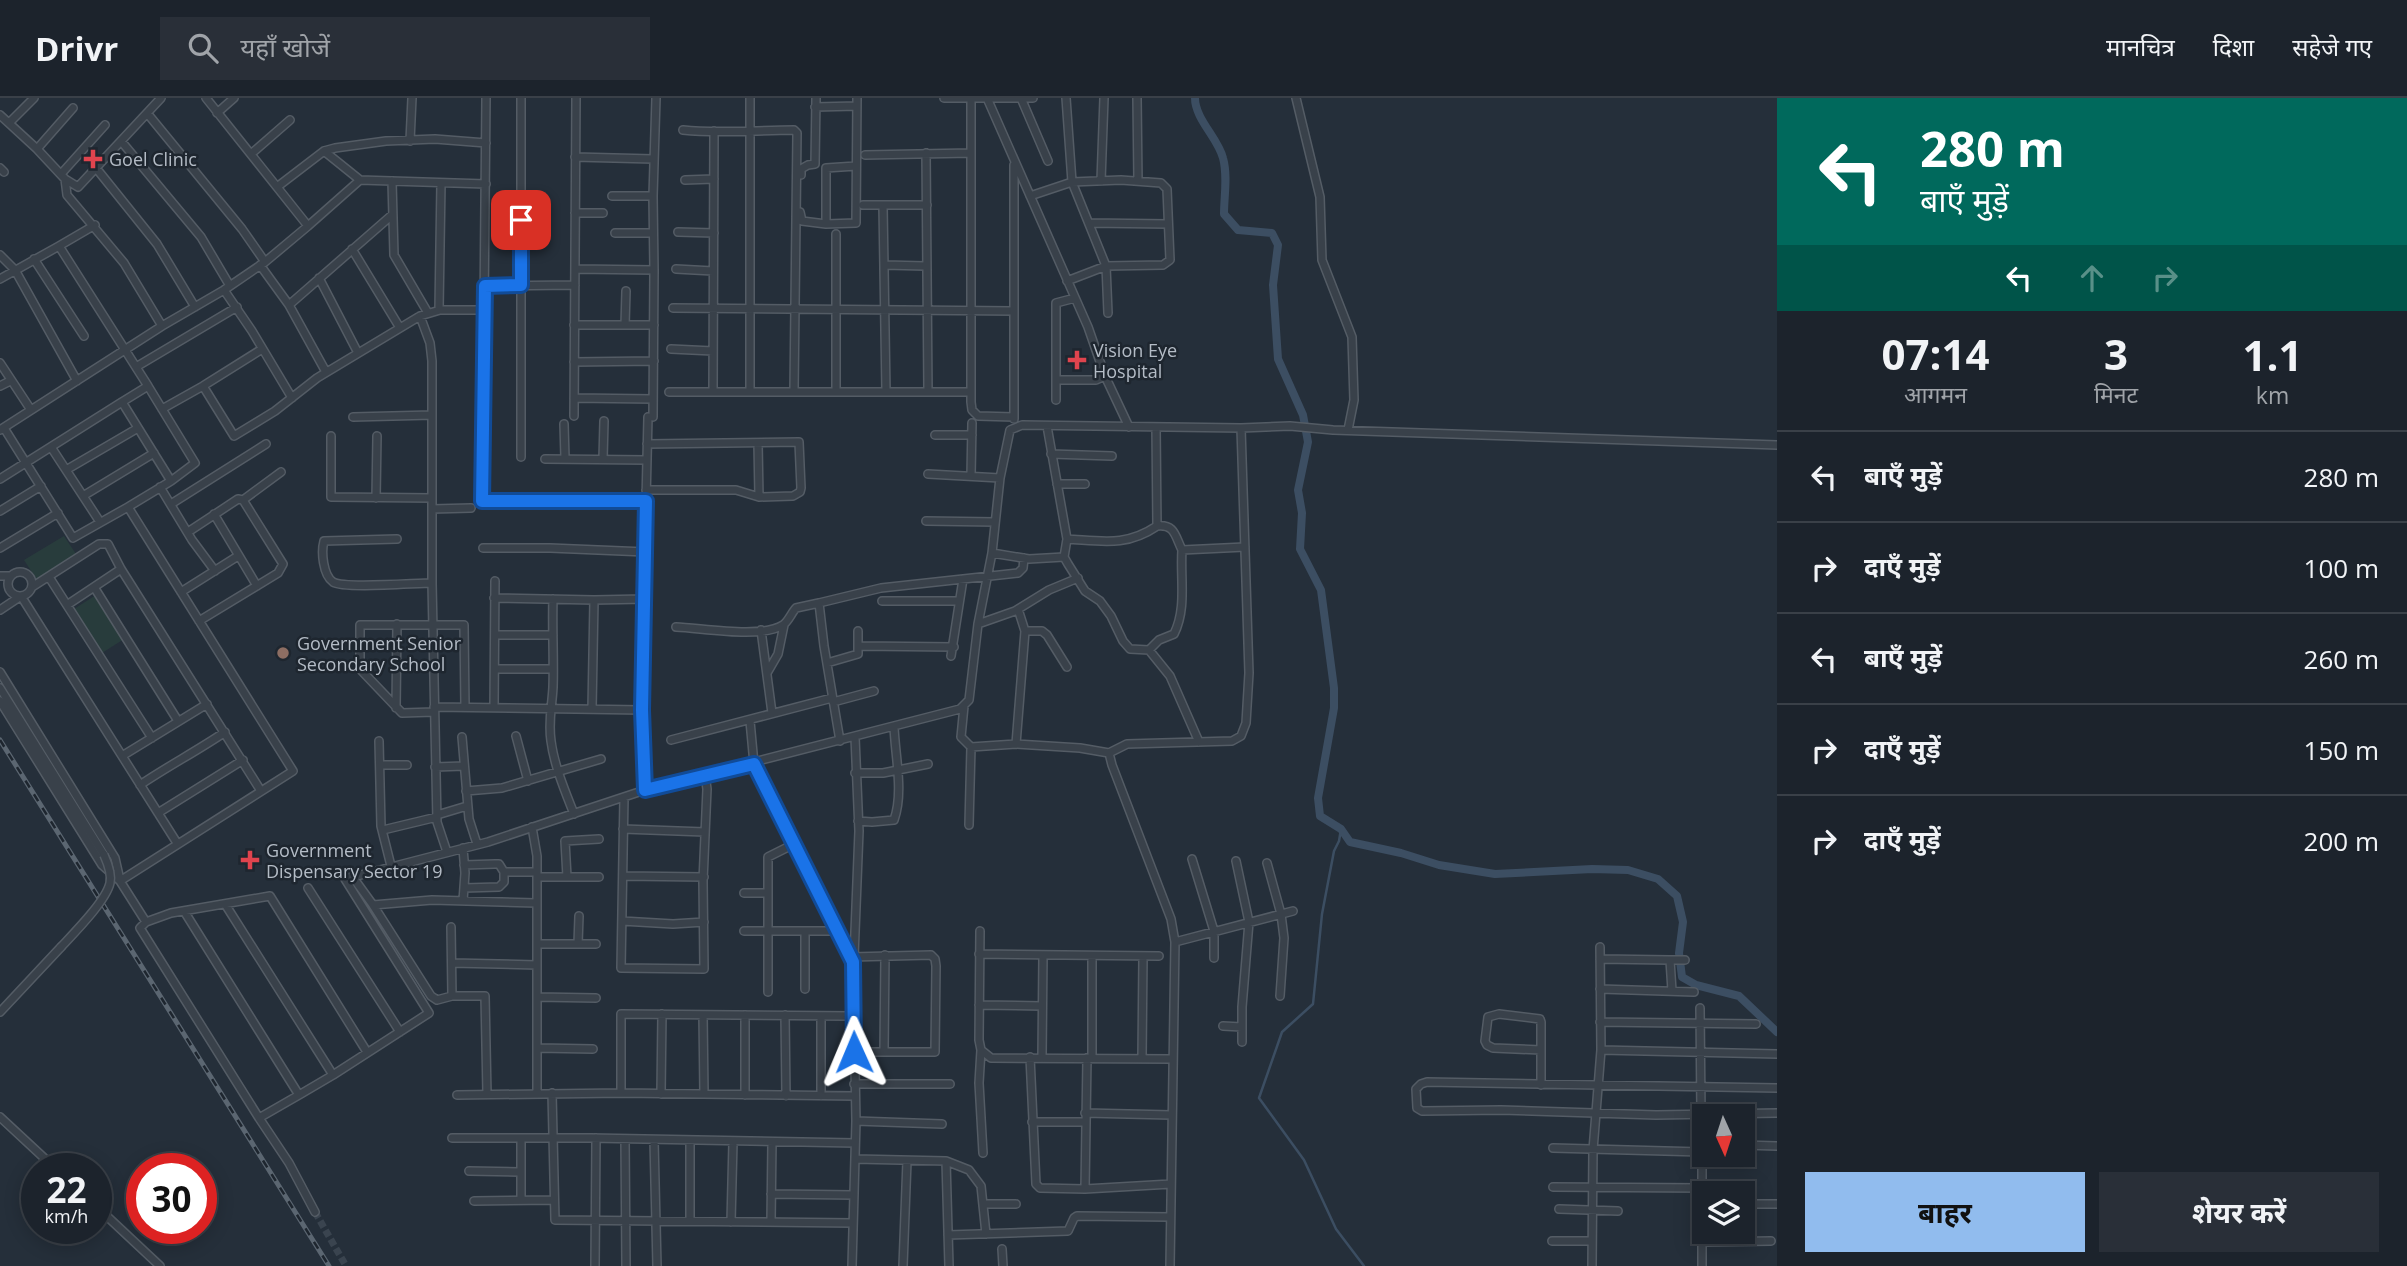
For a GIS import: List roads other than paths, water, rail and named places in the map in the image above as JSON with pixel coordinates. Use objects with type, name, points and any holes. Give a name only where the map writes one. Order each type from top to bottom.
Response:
[{"type":"street","points":[[9,123],[34,98]]},
{"type":"street","points":[[71,200],[78,187],[161,98]]},
{"type":"street","points":[[206,98],[308,226]]},
{"type":"street","points":[[217,113],[234,98]]},
{"type":"street","points":[[410,142],[412,98]]},
{"type":"street","points":[[486,98],[482,501],[646,501]]},
{"type":"street","points":[[521,98],[522,457]]},
{"type":"street","points":[[574,416],[576,98]]},
{"type":"street","points":[[645,790],[642,710],[647,444],[653,399],[654,361],[653,159],[656,98]]},
{"type":"street","points":[[750,98],[750,392]]},
{"type":"street","points":[[944,98],[1033,98]]},
{"type":"street","points":[[971,98],[972,410],[978,416],[1014,416]]},
{"type":"street","points":[[987,98],[1129,427]]},
{"type":"street","points":[[1021,98],[1048,161]]},
{"type":"street","points":[[1066,98],[1072,182],[1106,266],[1108,313]]},
{"type":"street","points":[[1101,181],[1104,98]]},
{"type":"street","points":[[1137,98],[1138,181]]},
{"type":"street","points":[[1296,98],[1320,197],[1322,260],[1352,337],[1354,400],[1348,430]]},
{"type":"street","points":[[815,164],[816,104],[857,104],[856,223],[826,224],[802,221],[801,169],[815,164],[826,168],[856,166]]},
{"type":"street","points":[[37,149],[73,107]]},
{"type":"street","points":[[147,113],[242,229],[326,372]]},
{"type":"street","points":[[0,115],[63,177],[78,187]]},
{"type":"street","points":[[251,154],[290,120]]},
{"type":"street","points":[[63,177],[105,125]]},
{"type":"street","points":[[683,130],[794,130],[797,133],[794,392]]},
{"type":"street","points":[[713,392],[714,131]]},
{"type":"street","points":[[277,187],[324,151],[386,141],[435,139],[486,143]]},
{"type":"street","points":[[121,141],[201,237],[237,307],[292,398]]},
{"type":"street","points":[[324,151],[360,180],[486,184]]},
{"type":"street","points":[[926,153],[928,392]]},
{"type":"street","points":[[865,155],[971,153]]},
{"type":"street","points":[[575,157],[653,159]]},
{"type":"street","points":[[1014,160],[1014,427]]},
{"type":"street","points":[[96,168],[157,244],[195,307]]},
{"type":"street","points":[[826,168],[826,224]]},
{"type":"street","points":[[63,177],[71,200],[95,225],[124,263],[162,326]]},
{"type":"street","points":[[685,180],[714,179]]},
{"type":"street","points":[[59,246],[125,349],[195,463],[171,481],[73,538],[2,429],[125,349],[227,288],[308,226],[360,180]]},
{"type":"street","points":[[392,181],[394,255],[424,315],[430,343],[435,767],[437,816],[447,852]]},
{"type":"street","points":[[1030,196],[1072,182],[1138,181],[1165,185],[1167,189],[1170,260],[1167,263],[1106,266],[1067,281]]},
{"type":"street","points":[[439,310],[440,183]]},
{"type":"street","points":[[612,197],[653,196]]},
{"type":"street","points":[[863,205],[927,205]]},
{"type":"street","points":[[883,206],[886,392]]},
{"type":"street","points":[[575,213],[603,213]]},
{"type":"street","points":[[289,305],[392,215]]},
{"type":"street","points":[[1089,223],[1168,224]]},
{"type":"street","points":[[0,279],[95,225]]},
{"type":"street","points":[[678,232],[713,233]]},
{"type":"street","points":[[615,233],[653,233]]},
{"type":"street","points":[[836,234],[836,392]]},
{"type":"street","points":[[352,249],[400,328]]},
{"type":"street","points":[[0,255],[15,270],[77,381]]},
{"type":"street","points":[[34,259],[84,335]]},
{"type":"street","points":[[885,265],[925,266]]},
{"type":"street","points":[[676,268],[713,271]]},
{"type":"street","points":[[575,269],[654,270]]},
{"type":"street","points":[[319,278],[358,353]]},
{"type":"street","points":[[485,286],[575,285]]},
{"type":"street","points":[[625,325],[626,291]]},
{"type":"street","points":[[1056,400],[1056,303],[1075,298]]},
{"type":"street","points":[[136,367],[237,307]]},
{"type":"street","points":[[673,308],[1014,311]]},
{"type":"street","points":[[203,386],[234,436],[275,411],[326,372],[424,315],[439,310],[484,310]]},
{"type":"street","points":[[574,325],[654,325]]},
{"type":"street","points":[[162,409],[262,349]]},
{"type":"street","points":[[671,349],[713,351]]},
{"type":"street","points":[[574,362],[654,361]]},
{"type":"street","points":[[0,363],[31,410]]},
{"type":"street","points":[[1056,380],[1096,380],[1105,376]]},
{"type":"street","points":[[0,386],[10,381]]},
{"type":"street","points":[[0,479],[148,386]]},
{"type":"street","points":[[669,392],[971,392]]},
{"type":"street","points":[[574,398],[653,399]]},
{"type":"street","points":[[122,402],[171,481]]},
{"type":"street","points":[[353,417],[432,415]]},
{"type":"street","points":[[603,459],[604,421]]},
{"type":"street","points":[[971,476],[972,423]]},
{"type":"street","points":[[564,424],[565,458]]},
{"type":"street","points":[[1046,426],[1067,538],[1064,556],[1077,578],[1085,591],[1100,601],[1130,649],[1149,650],[1159,640],[1174,634],[1182,606],[1182,550],[1171,528],[1167,525],[1157,526],[1126,541],[1101,542],[1067,538]]},
{"type":"street","points":[[348,877],[477,845],[645,790],[754,764],[964,706],[969,700],[978,624],[992,553],[1000,478],[1010,430],[1014,427],[1290,426],[1334,430],[1777,445]]},
{"type":"street","points":[[1156,427],[1157,526]]},
{"type":"street","points":[[66,470],[138,428]]},
{"type":"street","points":[[971,747],[1016,744],[1109,752],[1128,744],[1232,741],[1241,736],[1246,723],[1249,673],[1241,428]]},
{"type":"street","points":[[934,435],[972,435]]},
{"type":"street","points":[[331,436],[331,497],[432,498]]},
{"type":"street","points":[[376,498],[377,436]]},
{"type":"street","points":[[646,489],[736,490],[759,497],[793,495],[800,492],[799,442],[647,444]]},
{"type":"street","points":[[758,443],[759,497]]},
{"type":"street","points":[[171,504],[266,444]]},
{"type":"street","points":[[51,447],[100,522]]},
{"type":"street","points":[[83,496],[154,453]]},
{"type":"street","points":[[1051,454],[1112,456]]},
{"type":"street","points":[[545,459],[647,460]]},
{"type":"street","points":[[188,532],[238,499],[243,500],[281,472]]},
{"type":"street","points":[[928,474],[1000,478]]},
{"type":"street","points":[[1057,484],[1085,484]]},
{"type":"street","points":[[0,511],[41,486]]},
{"type":"street","points":[[160,487],[215,570]]},
{"type":"street","points":[[199,621],[278,573],[283,564],[243,500]]},
{"type":"street","points":[[120,881],[293,771],[128,507]]},
{"type":"street","points":[[432,509],[471,508]]},
{"type":"street","points":[[0,548],[58,513]]},
{"type":"street","points":[[214,514],[257,586]]},
{"type":"street","points":[[926,521],[995,522]]},
{"type":"street","points":[[397,539],[324,541],[323,558],[330,580],[342,585],[432,583]]},
{"type":"street","points":[[0,610],[80,556],[104,543],[108,544],[121,569],[261,791]]},
{"type":"street","points":[[1182,550],[1245,547]]},
{"type":"street","points":[[484,548],[646,552]]},
{"type":"street","points":[[992,553],[1024,558],[1064,556]]},
{"type":"street","points":[[181,593],[238,556]]},
{"type":"street","points":[[766,675],[778,654],[784,625],[796,608],[881,588],[1018,573],[1023,568],[1024,558]]},
{"type":"street","points":[[67,606],[121,569]]},
{"type":"street","points":[[6,582],[18,572],[26,573],[31,579],[32,587]]},
{"type":"street","points":[[0,576],[10,591],[21,596],[177,843]]},
{"type":"street","points":[[48,578],[152,737]]},
{"type":"street","points":[[978,624],[1018,608],[1077,578]]},
{"type":"street","points":[[951,656],[963,579]]},
{"type":"street","points":[[494,708],[495,581]]},
{"type":"street","points":[[94,587],[178,720]]},
{"type":"street","points":[[494,598],[645,599]]},
{"type":"street","points":[[553,599],[553,669],[551,708],[548,715],[551,744],[574,814]]},
{"type":"street","points":[[592,709],[594,600]]},
{"type":"street","points":[[882,601],[959,601]]},
{"type":"street","points":[[819,603],[840,741]]},
{"type":"street","points":[[1016,744],[1025,631],[1018,608]]},
{"type":"street","points":[[396,708],[397,624]]},
{"type":"street","points":[[465,707],[464,625],[360,625],[360,669],[401,713],[465,707],[642,710]]},
{"type":"street","points":[[677,627],[744,631],[784,625]]},
{"type":"street","points":[[761,630],[772,713]]},
{"type":"street","points":[[827,663],[856,657],[859,646],[858,631]]},
{"type":"street","points":[[1025,631],[1042,631],[1047,635],[1067,667]]},
{"type":"street","points":[[495,635],[553,635]]},
{"type":"street","points":[[859,646],[954,647]]},
{"type":"street","points":[[1149,650],[1170,676],[1199,742]]},
{"type":"street","points":[[495,669],[553,669]]},
{"type":"street","points":[[0,673],[115,858],[120,881]]},
{"type":"street","points":[[0,688],[104,855],[111,882],[106,893],[61,947],[0,1012]]},
{"type":"street","points":[[671,740],[772,713],[874,691]]},
{"type":"street","points":[[0,701],[102,864],[120,881],[146,922]]},
{"type":"street","points":[[122,756],[207,704]]},
{"type":"street","points":[[964,706],[961,737],[971,747],[969,825]]},
{"type":"street","points":[[750,721],[754,764],[853,957]]},
{"type":"street","points":[[858,821],[894,820],[897,800],[894,726]]},
{"type":"street","points":[[140,785],[225,732]]},
{"type":"street","points":[[516,736],[528,780]]},
{"type":"street","points":[[462,737],[467,806],[477,845]]},
{"type":"street","points":[[852,1266],[856,1121],[853,957],[858,821],[855,737]]},
{"type":"street","points":[[379,741],[383,830],[391,866]]},
{"type":"street","points":[[1109,752],[1171,919],[1175,942],[1170,1266]]},
{"type":"street","points":[[158,813],[243,760]]},
{"type":"street","points":[[466,791],[502,788],[601,760]]},
{"type":"street","points":[[380,765],[407,765]]},
{"type":"street","points":[[855,773],[883,773],[928,765]]},
{"type":"street","points":[[435,767],[464,766]]},
{"type":"street","points":[[624,797],[621,968],[704,969],[705,775]]},
{"type":"street","points":[[383,830],[467,806]]},
{"type":"street","points":[[532,827],[537,875],[537,1093]]},
{"type":"street","points":[[623,829],[705,832]]},
{"type":"street","points":[[567,877],[565,841],[599,839]]},
{"type":"street","points":[[768,992],[768,857],[794,844]]},
{"type":"street","points":[[463,848],[463,901]]},
{"type":"street","points":[[1192,859],[1214,931],[1214,958]]},
{"type":"street","points":[[1236,860],[1250,922],[1242,1042]]},
{"type":"street","points":[[1267,863],[1282,914],[1284,938],[1280,996]]},
{"type":"street","points":[[464,865],[499,864],[504,872],[503,882],[499,887],[464,888]]},
{"type":"street","points":[[504,872],[599,877]]},
{"type":"street","points":[[623,876],[704,877]]},
{"type":"street","points":[[348,877],[373,905],[431,996],[437,1000],[452,996],[485,996],[487,1094]]},
{"type":"street","points":[[259,1118],[333,1075],[429,1013],[348,877]]},
{"type":"street","points":[[308,888],[400,1032]]},
{"type":"street","points":[[744,892],[767,893]]},
{"type":"street","points":[[315,1212],[289,1164],[140,928],[146,922],[184,911],[270,896],[367,1052]]},
{"type":"street","points":[[373,905],[398,901],[536,903]]},
{"type":"street","points":[[225,904],[333,1075]]},
{"type":"street","points":[[184,911],[299,1095]]},
{"type":"street","points":[[1175,942],[1293,911]]},
{"type":"street","points":[[578,944],[579,916]]},
{"type":"street","points":[[622,922],[704,922]]},
{"type":"street","points":[[452,927],[452,996]]},
{"type":"street","points":[[744,931],[838,932]]},
{"type":"street","points":[[805,931],[805,989]]},
{"type":"street","points":[[980,931],[979,1083],[983,1153]]},
{"type":"street","points":[[537,944],[596,944]]},
{"type":"street","points":[[1592,1266],[1593,1150],[1601,1050],[1600,947]]},
{"type":"street","points":[[979,954],[1159,956]]},
{"type":"street","points":[[884,1052],[885,955]]},
{"type":"street","points":[[853,957],[931,955],[936,966],[935,1052],[854,1052]]},
{"type":"street","points":[[1042,1057],[1043,955]]},
{"type":"street","points":[[1085,1189],[1091,956]]},
{"type":"street","points":[[1142,1058],[1143,957]]},
{"type":"street","points":[[1600,959],[1685,960]]},
{"type":"street","points":[[1672,960],[1672,990]]},
{"type":"street","points":[[452,963],[537,965]]},
{"type":"street","points":[[1600,989],[1694,992]]},
{"type":"street","points":[[537,997],[596,998]]},
{"type":"street","points":[[979,1005],[1042,1006]]},
{"type":"street","points":[[1700,1008],[1701,1104]]},
{"type":"street","points":[[621,1093],[621,1014],[853,1016]]},
{"type":"street","points":[[661,1094],[662,1014]]},
{"type":"street","points":[[1541,1050],[1493,1048],[1487,1045],[1486,1020],[1492,1014],[1538,1017],[1541,1022],[1541,1050],[1541,1085]]},
{"type":"street","points":[[703,1015],[704,1094]]},
{"type":"street","points":[[745,1015],[745,1095]]},
{"type":"street","points":[[785,1016],[786,1096]]},
{"type":"street","points":[[821,1016],[821,1096]]},
{"type":"street","points":[[1600,1021],[1756,1024]]},
{"type":"street","points":[[1223,1026],[1242,1027]]},
{"type":"street","points":[[538,1048],[593,1049]]},
{"type":"street","points":[[981,1050],[991,1058],[999,1060],[1030,1057],[1172,1059]]},
{"type":"street","points":[[1601,1050],[1777,1054]]},
{"type":"street","points":[[1030,1057],[1036,1184],[1047,1189],[1171,1184]]},
{"type":"street","points":[[1692,1113],[1597,1115],[1501,1110],[1422,1111],[1417,1108],[1416,1089],[1427,1082],[1777,1088]]},
{"type":"street","points":[[854,1084],[950,1084]]},
{"type":"street","points":[[552,1093],[555,1220],[853,1223]]},
{"type":"street","points":[[457,1094],[855,1096]]},
{"type":"street","points":[[1085,1113],[1171,1115]]},
{"type":"street","points":[[1755,1113],[1777,1113]]},
{"type":"street","points":[[0,1117],[39,1153]]},
{"type":"street","points":[[856,1121],[942,1124]]},
{"type":"street","points":[[1032,1122],[1085,1122]]},
{"type":"street","points":[[452,1138],[855,1143]]},
{"type":"street","points":[[521,1138],[521,1200]]},
{"type":"street","points":[[596,1138],[596,1266]]},
{"type":"street","points":[[625,1139],[626,1266]]},
{"type":"street","points":[[654,1140],[657,1266]]},
{"type":"street","points":[[690,1140],[690,1221]]},
{"type":"street","points":[[731,1222],[733,1142]]},
{"type":"street","points":[[771,1222],[772,1142]]},
{"type":"street","points":[[1755,1145],[1777,1146]]},
{"type":"street","points":[[1553,1148],[1593,1150],[1692,1147]]},
{"type":"street","points":[[855,1159],[946,1161],[969,1170],[981,1186],[986,1234]]},
{"type":"street","points":[[903,1266],[907,1161]]},
{"type":"street","points":[[946,1161],[949,1266]]},
{"type":"street","points":[[469,1171],[519,1172]]},
{"type":"street","points":[[1553,1187],[1692,1188]]},
{"type":"street","points":[[771,1194],[854,1195]]},
{"type":"street","points":[[474,1201],[554,1200]]},
{"type":"street","points":[[1755,1204],[1777,1203]]},
{"type":"street","points":[[983,1204],[1016,1204]]},
{"type":"street","points":[[1559,1209],[1618,1211]]},
{"type":"street","points":[[948,1234],[1068,1231],[1073,1218],[1077,1216],[1170,1217]]},
{"type":"street","points":[[112,1221],[158,1265]]},
{"type":"street","points":[[1552,1241],[1592,1241]]},
{"type":"street","points":[[1755,1241],[1771,1241]]},
{"type":"street","points":[[1702,1244],[1702,1266]]},
{"type":"street","points":[[1002,1250],[1003,1266]]},
{"type":"waterway","points":[[1195,98],[1199,113],[1223,158],[1226,179],[1224,214],[1238,230],[1272,233],[1278,245],[1273,285],[1278,359],[1303,415],[1308,442],[1298,490],[1302,513],[1300,549],[1321,590],[1334,688],[1334,708],[1318,798],[1320,816],[1341,829],[1350,842],[1401,853],[1439,865],[1495,874],[1628,870],[1658,879],[1677,896],[1683,922],[1679,953],[1682,977],[1696,985],[1739,996],[1777,1032]]},
{"type":"waterway","points":[[1341,829],[1322,914],[1313,1004],[1282,1032],[1259,1098],[1304,1160],[1336,1229],[1364,1266]]},
{"type":"tunnel","points":[[315,1212],[346,1266]]},
{"type":"railway","points":[[0,740],[329,1266]]},
{"type":"place","name":"Goel Clinic","points":[[93,159]]},
{"type":"place","name":"Vision Eye Hospital","points":[[1077,360]]},
{"type":"place","name":"Government Senior Secondary School","points":[[283,653]]},
{"type":"place","name":"Government Dispensary Sector 19","points":[[250,860]]}]
